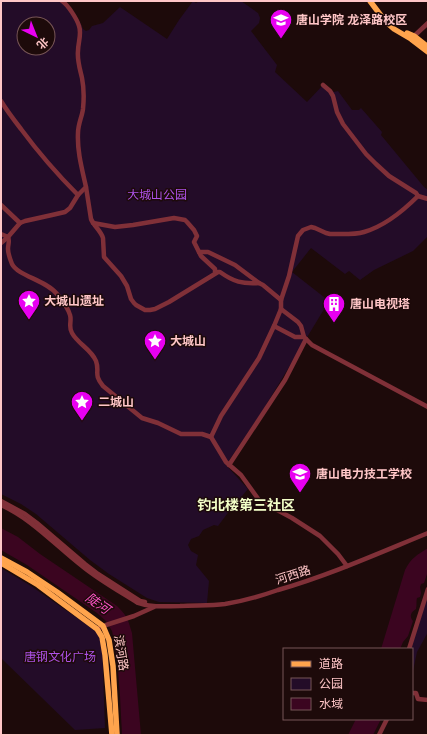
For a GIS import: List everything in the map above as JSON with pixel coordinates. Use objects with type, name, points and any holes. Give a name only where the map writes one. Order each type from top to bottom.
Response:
[{"type":"main road","points":[[370,1],[386,22],[394,29],[428,47]]},
{"type":"main road","points":[[374,1],[393,23],[428,52]]},
{"type":"main road","name":"滨河路","points":[[1,558],[27,572],[102,627],[109,640],[113,666],[117,735]]},
{"type":"main road","name":"滨河路","points":[[1,563],[38,585],[102,627]]},
{"type":"main road","name":"滨河路","points":[[102,627],[112,735]]},
{"type":"street","points":[[62,1],[78,21],[80,32],[78,60],[84,88],[83,108],[78,124],[78,149],[91,219],[102,235],[104,257],[127,286],[131,299],[134,303],[145,310],[155,309],[169,302],[215,272],[220,272],[235,281],[248,284],[259,283]]},
{"type":"street","points":[[412,38],[428,23]]},
{"type":"street","points":[[323,85],[333,96],[337,112],[343,124],[366,154],[389,176],[416,193],[418,196],[428,199]]},
{"type":"street","points":[[1,101],[28,139],[56,173],[78,195]]},
{"type":"street","points":[[1,243],[20,223],[65,212],[86,187]]},
{"type":"street","points":[[211,437],[221,416],[259,358],[274,326],[281,309],[281,300],[298,236],[303,230],[311,227],[330,234],[363,232],[383,225],[418,196]]},
{"type":"street","points":[[1,205],[20,223]]},
{"type":"street","points":[[93,223],[115,226],[133,225],[174,218],[185,220],[194,230],[196,236],[194,242],[199,252],[204,260],[215,269],[215,272]]},
{"type":"street","points":[[1,234],[8,237]]},
{"type":"street","points":[[8,237],[10,238],[8,250],[12,263],[16,269],[46,285],[56,293],[65,305],[70,315],[71,332],[76,340],[89,351],[94,358],[96,362],[98,380],[104,386],[142,418],[181,434],[202,434],[211,437],[229,465],[241,475],[260,500],[320,536],[338,554],[347,566]]},
{"type":"street","points":[[199,252],[208,252],[236,265],[281,300]]},
{"type":"street","points":[[281,309],[298,322],[305,338],[312,345],[428,407]]},
{"type":"street","points":[[274,326],[295,337],[305,338]]},
{"type":"street","points":[[229,465],[282,385],[305,338]]},
{"type":"street","name":"河西路","points":[[1,501],[37,523],[98,574],[140,601],[156,606]]},
{"type":"street","name":"河西路","points":[[1,505],[27,520],[94,576],[138,603],[156,606],[227,604],[260,596],[297,585],[428,533]]},
{"type":"street","points":[[410,648],[428,589]]},
{"type":"street","points":[[102,627],[129,618],[156,606]]},
{"type":"street","points":[[413,693],[416,693],[418,699],[428,700]]},
{"type":"street","points":[[379,735],[386,720]]},
{"type":"green space","name":"大城山公园","points":[[1,1],[65,1],[80,22],[83,29],[86,31],[92,26],[103,23],[120,7],[167,39],[193,1],[196,3],[199,1],[241,1],[258,13],[260,18],[259,23],[251,31],[277,65],[275,72],[307,102],[324,84],[334,92],[338,91],[352,110],[359,110],[361,108],[382,132],[381,135],[428,190],[428,236],[413,251],[374,270],[360,280],[349,271],[345,274],[311,248],[292,272],[329,301],[263,410],[226,465],[248,489],[218,526],[214,525],[203,530],[199,536],[191,539],[188,545],[191,551],[198,555],[196,565],[209,581],[207,603],[159,602],[147,598],[90,560],[36,514],[21,504],[1,494]]},
{"type":"green space","name":"唐钢文化广场","points":[[1,568],[31,586],[80,620],[95,631],[99,636],[102,644],[105,728],[75,730],[1,658]]},
{"type":"green space","points":[[428,594],[428,632],[417,652],[413,671],[413,648],[411,648]]},
{"type":"water","name":"陡河","points":[[1,528],[18,537],[40,554],[117,606],[125,615],[132,633],[141,735],[122,735],[117,657],[112,631],[106,621],[97,613],[27,565],[1,550]]},
{"type":"water","points":[[428,548],[428,571],[424,583],[421,584],[420,587],[421,593],[420,597],[417,598],[416,609],[411,614],[413,621],[408,636],[400,648],[381,648],[405,570],[417,555]]},
{"type":"water","points":[[356,720],[380,720],[373,735],[348,735]]},
{"type":"place","name":"唐山学院 龙泽路校区","points":[[281,40]]},
{"type":"place","name":"大城山遗址","points":[[29,320]]},
{"type":"place","name":"唐山电视塔","points":[[334,324]]},
{"type":"place","name":"大城山","points":[[155,360]]},
{"type":"place","name":"二城山","points":[[82,422]]},
{"type":"place","name":"唐山电力技工学校","points":[[300,494]]},
{"type":"district","name":"钓北楼第三社区","points":[[246,505]]}]
